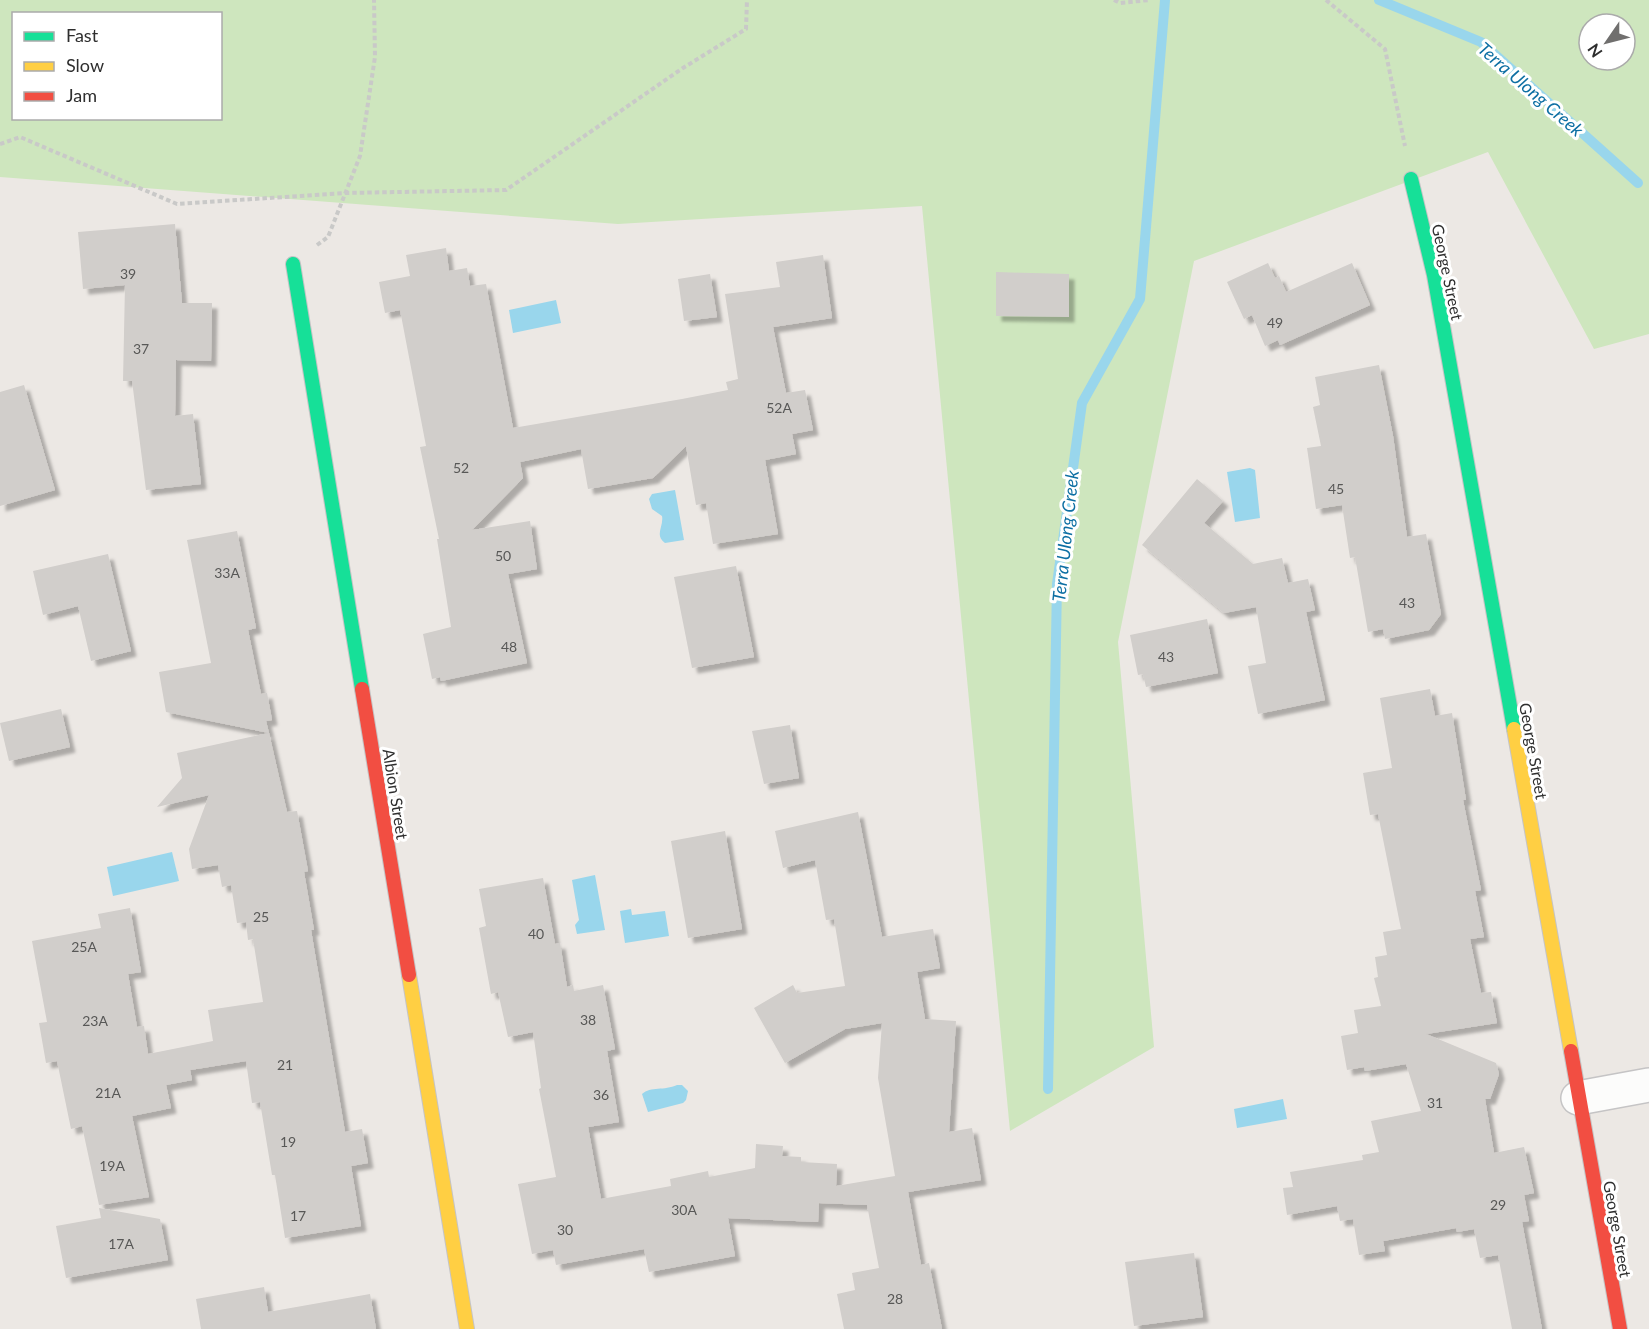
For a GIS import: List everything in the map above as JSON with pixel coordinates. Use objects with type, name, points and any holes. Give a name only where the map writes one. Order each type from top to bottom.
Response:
[{"type":"street","name":"George Street","points":[[1412,179],[1434,275],[1620,1329]]},
{"type":"street","name":"Albion Street","points":[[293,264],[467,1329]]},
{"type":"street","points":[[1578,1098],[1649,1085]]},
{"type":"path","points":[[293,264],[328,237],[360,156],[375,57],[374,0]]},
{"type":"path","points":[[0,144],[20,137],[177,204],[345,193],[506,190],[683,68],[746,29],[747,0]]},
{"type":"path","points":[[1114,0],[1120,3],[1149,0]]},
{"type":"path","points":[[1326,0],[1385,49],[1412,179]]},
{"type":"green space","points":[[0,0],[1649,0],[1649,334],[1594,349],[1488,152],[1194,261],[1118,642],[1154,1047],[1010,1131],[922,206],[618,224],[0,177]]},
{"type":"water","points":[[556,300],[561,323],[513,333],[509,310]]},
{"type":"water","points":[[1250,468],[1255,470],[1260,518],[1235,522],[1227,472]]},
{"type":"water","points":[[675,490],[684,540],[665,543],[660,537],[662,516],[652,509],[649,499],[652,494]]},
{"type":"water","points":[[172,852],[179,881],[113,896],[107,867]]},
{"type":"water","points":[[595,875],[605,930],[577,934],[575,925],[579,920],[572,880]]},
{"type":"water","points":[[631,909],[632,915],[665,911],[669,936],[625,943],[620,911]]},
{"type":"water","points":[[682,1085],[688,1091],[683,1103],[648,1112],[642,1094],[649,1090]]},
{"type":"water","points":[[1283,1099],[1287,1119],[1237,1128],[1234,1109]]},
{"type":"building","points":[[175,224],[182,303],[212,303],[211,361],[176,360],[175,416],[193,414],[201,484],[146,490],[132,381],[123,381],[125,285],[83,289],[78,232]]},
{"type":"building","points":[[446,248],[449,271],[467,268],[470,286],[486,284],[513,428],[728,390],[726,382],[738,379],[725,294],[780,287],[776,262],[823,255],[832,318],[773,327],[786,393],[805,390],[813,430],[792,434],[796,454],[765,460],[778,534],[713,544],[706,503],[696,505],[686,446],[653,478],[588,489],[581,449],[520,462],[523,478],[472,530],[530,521],[537,569],[508,574],[527,663],[441,681],[440,677],[432,679],[423,634],[451,627],[437,539],[439,539],[420,447],[426,446],[400,310],[385,313],[379,282],[410,276],[406,255]]},
{"type":"building","points":[[1268,263],[1275,278],[1279,276],[1286,292],[1352,263],[1370,305],[1280,345],[1278,340],[1265,346],[1252,315],[1244,319],[1227,282]]},
{"type":"building","points":[[996,272],[1069,274],[1069,317],[996,316]]},
{"type":"building","points":[[710,274],[717,317],[684,321],[678,279]]},
{"type":"building","points":[[1379,365],[1393,436],[1407,537],[1426,534],[1441,614],[1429,630],[1385,639],[1383,629],[1368,632],[1355,557],[1350,558],[1342,505],[1316,509],[1307,448],[1321,446],[1313,407],[1320,405],[1315,377]]},
{"type":"building","points":[[24,385],[55,490],[0,506],[0,392]]},
{"type":"building","points":[[1197,479],[1223,501],[1204,523],[1253,564],[1282,558],[1288,583],[1308,579],[1315,610],[1306,612],[1325,700],[1258,714],[1248,666],[1266,663],[1256,607],[1224,613],[1142,545]]},
{"type":"building","points":[[237,531],[256,628],[248,630],[261,694],[267,693],[272,720],[266,721],[269,733],[166,712],[159,672],[211,663],[187,540]]},
{"type":"building","points":[[108,554],[131,651],[91,661],[78,606],[43,615],[33,571]]},
{"type":"building","points":[[736,566],[754,657],[692,668],[674,577]]},
{"type":"building","points":[[1207,619],[1218,673],[1146,687],[1143,674],[1138,675],[1130,635]]},
{"type":"building","points":[[1430,689],[1435,716],[1452,713],[1466,800],[1463,800],[1481,890],[1475,891],[1484,937],[1470,939],[1481,993],[1491,992],[1497,1023],[1426,1034],[1496,1063],[1499,1074],[1490,1099],[1485,1099],[1494,1153],[1524,1147],[1534,1193],[1524,1195],[1529,1221],[1522,1222],[1542,1329],[1512,1329],[1498,1255],[1480,1258],[1474,1229],[1457,1232],[1456,1228],[1383,1241],[1385,1251],[1359,1255],[1353,1219],[1340,1221],[1337,1206],[1287,1215],[1283,1188],[1293,1187],[1290,1172],[1363,1160],[1362,1155],[1379,1152],[1371,1121],[1421,1111],[1406,1064],[1365,1071],[1364,1067],[1347,1070],[1341,1036],[1358,1033],[1354,1010],[1381,1006],[1374,978],[1378,977],[1375,957],[1387,955],[1383,932],[1401,929],[1378,814],[1370,815],[1363,773],[1392,768],[1380,698]]},
{"type":"building","points":[[61,709],[70,747],[9,761],[0,723]]},
{"type":"building","points":[[790,725],[799,778],[764,784],[752,731]]},
{"type":"building","points":[[269,733],[287,812],[297,811],[308,871],[304,872],[314,930],[311,930],[345,1132],[362,1129],[368,1163],[351,1166],[361,1226],[285,1238],[260,1102],[252,1103],[246,1061],[190,1070],[192,1080],[166,1085],[171,1108],[132,1116],[149,1197],[99,1205],[82,1126],[71,1129],[57,1061],[46,1063],[39,1023],[47,1022],[32,941],[101,928],[98,914],[130,908],[141,972],[128,974],[137,1027],[144,1026],[148,1054],[213,1041],[208,1010],[263,1002],[253,939],[248,940],[246,922],[237,923],[231,885],[222,887],[218,865],[192,869],[189,849],[209,795],[157,807],[182,778],[177,753]]},
{"type":"building","points":[[858,812],[882,937],[933,929],[940,968],[917,972],[925,1019],[956,1021],[949,1132],[972,1128],[981,1180],[908,1192],[921,1265],[929,1263],[942,1329],[844,1329],[837,1294],[855,1290],[852,1273],[879,1268],[867,1205],[819,1203],[818,1222],[728,1218],[735,1256],[649,1272],[644,1249],[556,1265],[553,1250],[532,1254],[518,1184],[556,1177],[539,1089],[541,1088],[533,1032],[508,1037],[498,992],[491,994],[479,928],[486,926],[479,889],[543,878],[555,944],[560,943],[567,987],[573,985],[574,991],[603,985],[615,1049],[607,1051],[619,1122],[588,1127],[601,1199],[671,1186],[670,1179],[708,1171],[709,1177],[755,1168],[756,1144],[783,1146],[782,1156],[801,1157],[801,1162],[837,1164],[836,1186],[895,1176],[878,1078],[882,1023],[845,1029],[785,1063],[754,1008],[793,985],[797,993],[845,986],[834,919],[826,920],[815,860],[783,868],[775,831]]},
{"type":"building","points":[[725,831],[742,929],[688,938],[671,841]]},
{"type":"building","points":[[99,1208],[160,1219],[168,1260],[66,1278],[56,1226],[101,1218]]},
{"type":"building","points":[[1194,1253],[1203,1317],[1134,1326],[1125,1262]]},
{"type":"building","points":[[264,1287],[268,1312],[370,1294],[376,1329],[201,1329],[196,1299]]},
{"type":"waterway","name":"Terra Ulong Creek","points":[[1048,1089],[1057,584],[1082,403],[1140,299],[1165,0]]},
{"type":"waterway","name":"Terra Ulong Creek","points":[[1379,0],[1481,42],[1638,183]]},
{"type":"traffic: fast","points":[[1411,179],[1434,275],[1514,729]]},
{"type":"traffic: fast","points":[[293,264],[362,689]]},
{"type":"traffic: slow","points":[[1514,729],[1571,1051]]},
{"type":"traffic: slow","points":[[409,975],[467,1329]]},
{"type":"traffic: jam","points":[[362,689],[409,975]]},
{"type":"traffic: jam","points":[[1571,1051],[1620,1329]]}]
